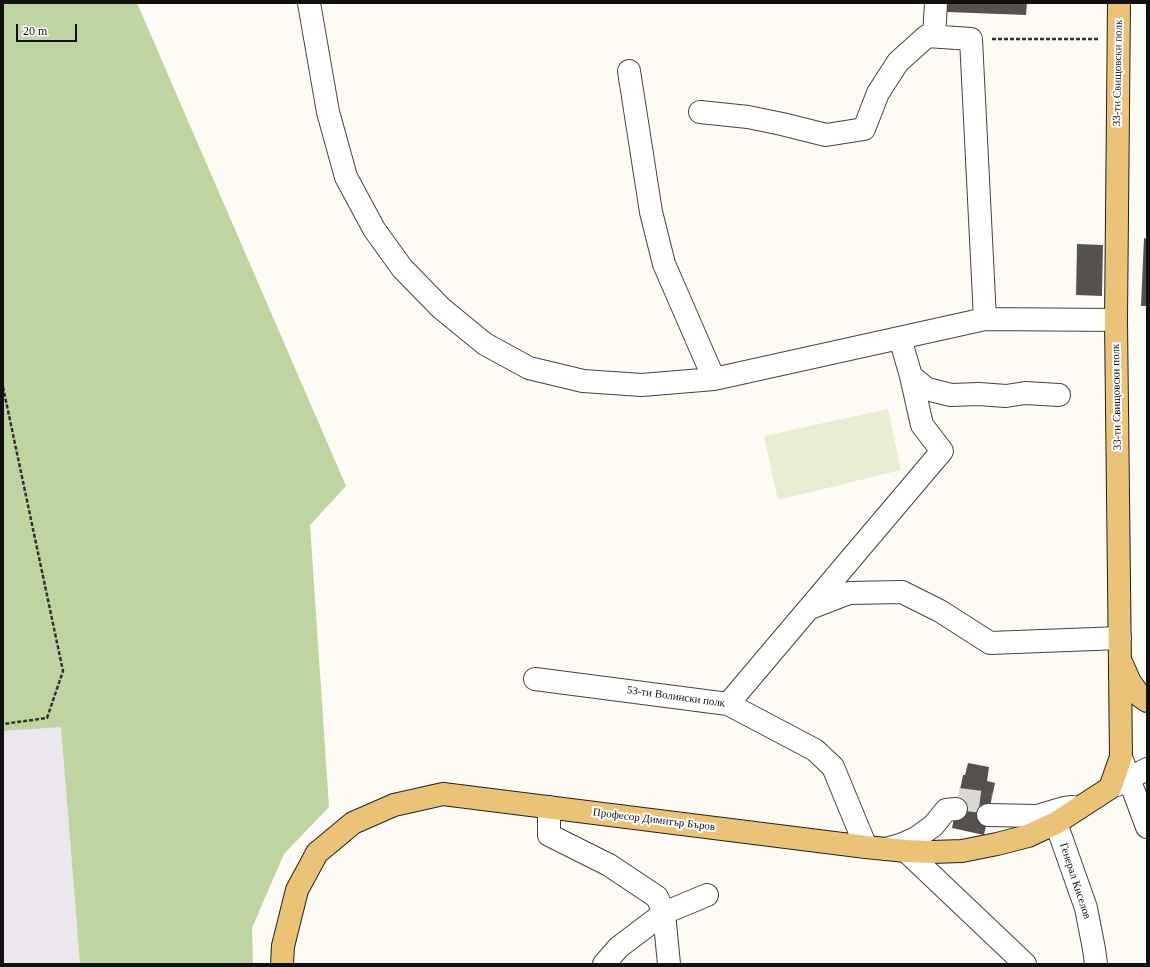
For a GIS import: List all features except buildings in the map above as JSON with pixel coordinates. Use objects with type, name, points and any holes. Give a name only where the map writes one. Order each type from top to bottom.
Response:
[{"type":"main road","name":"33-ти Свищовски полк","points":[[1110,788],[1121,757],[1116,320],[1119,3]]},
{"type":"main road","points":[[1120,649],[1130,682],[1140,696],[1147,701]]},
{"type":"main road","name":"Професор Димитър Бъров","points":[[282,964],[282,946],[296,890],[317,852],[353,823],[394,805],[442,794],[886,849],[932,852],[962,851],[1028,836],[1060,816],[1086,805],[1110,788]]},
{"type":"street","points":[[309,3],[328,112],[346,177],[374,229],[402,268],[441,308],[485,344],[529,368],[583,381],[642,385],[714,379],[985,319],[1116,320]]},
{"type":"street","points":[[934,36],[936,3]]},
{"type":"street","points":[[700,112],[748,117],[826,135],[864,129],[878,93],[898,62],[927,36],[971,39],[985,319]]},
{"type":"street","points":[[629,71],[651,212],[664,264],[714,379]]},
{"type":"street","points":[[728,704],[942,451],[922,425],[911,376],[900,338]]},
{"type":"street","points":[[911,376],[927,390],[951,395],[978,394],[1006,396],[1024,393],[1059,395]]},
{"type":"street","points":[[809,608],[849,593],[902,592],[940,611],[990,643],[1120,649]]},
{"type":"street","name":"53-ти Волински полк","points":[[535,679],[728,704],[815,750],[833,767],[886,849]]},
{"type":"street","points":[[1121,757],[1138,774],[1147,827]]},
{"type":"street","points":[[1110,788],[1138,774]]},
{"type":"street","points":[[886,849],[916,838],[933,826],[953,806]]},
{"type":"street","points":[[549,807],[549,835],[609,865],[658,897],[664,913],[669,964]]},
{"type":"street","points":[[1028,836],[1014,837],[1004,832],[990,809],[1037,816],[1060,816]]},
{"type":"street","name":"Генерал Киселов","points":[[1060,816],[1086,908],[1096,964]]},
{"type":"street","points":[[886,849],[1025,964]]},
{"type":"street","points":[[604,964],[619,947],[664,913],[707,895]]},
{"type":"path","points":[[971,39],[1119,39]]},
{"type":"path","points":[[3,387],[63,671],[47,718],[3,724]]},
{"type":"shaded area","points":[[61,726],[80,964],[3,964],[3,731]]},
{"type":"green space","points":[[3,3],[137,3],[346,486],[310,525],[329,807],[284,854],[252,928],[253,964],[80,964],[61,727],[3,731]]},
{"type":"green space","points":[[888,409],[901,470],[778,500],[764,436]]},
{"type":"tunnel","points":[[958,799],[991,803]]}]
